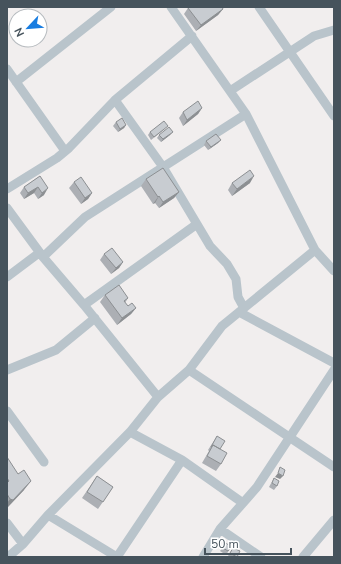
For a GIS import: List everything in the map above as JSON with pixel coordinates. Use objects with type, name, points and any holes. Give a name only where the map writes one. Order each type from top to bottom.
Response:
[{"type":"street","points":[[16,82],[111,7]]},
{"type":"street","points":[[171,7],[246,114],[315,250],[334,271]]},
{"type":"street","points":[[259,7],[334,116]]},
{"type":"street","points":[[230,91],[314,36],[334,30]]},
{"type":"street","points":[[7,189],[65,151],[115,100],[192,36]]},
{"type":"street","points":[[7,69],[65,151]]},
{"type":"street","points":[[115,100],[163,167],[210,246],[227,264],[236,279],[241,310],[334,363]]},
{"type":"street","points":[[7,277],[41,255],[85,217],[246,114]]},
{"type":"street","points":[[7,208],[41,255],[95,318],[158,397]]},
{"type":"street","points":[[84,305],[197,224]]},
{"type":"street","points":[[8,557],[23,544],[48,515],[130,432],[158,397],[189,370],[222,326],[315,250]]},
{"type":"street","points":[[7,370],[56,350],[95,318]]},
{"type":"street","points":[[189,370],[334,466]]},
{"type":"street","points":[[203,557],[220,529],[258,488],[334,370]]},
{"type":"street","points":[[7,411],[44,462]]},
{"type":"street","points":[[130,432],[182,460],[243,504]]},
{"type":"street","points":[[48,515],[117,557],[182,460]]},
{"type":"street","points":[[304,557],[334,520]]},
{"type":"street","points":[[7,524],[23,544]]},
{"type":"street","points":[[220,529],[261,557]]},
{"type":"building","points":[[222,7],[223,9],[201,25],[188,8]]},
{"type":"building","points":[[198,101],[202,108],[187,120],[183,112]]},
{"type":"building","points":[[122,118],[126,125],[120,129],[116,122]]},
{"type":"building","points":[[164,121],[168,126],[154,137],[150,132]]},
{"type":"building","points":[[169,127],[173,132],[163,139],[159,135]]},
{"type":"building","points":[[216,134],[221,140],[211,147],[206,141]]},
{"type":"building","points":[[163,168],[179,192],[163,202],[146,179]]},
{"type":"building","points":[[250,170],[254,176],[237,189],[232,183]]},
{"type":"building","points":[[40,176],[48,188],[42,193],[38,187],[28,193],[24,187]]},
{"type":"building","points":[[81,177],[92,193],[85,198],[74,182]]},
{"type":"building","points":[[112,248],[123,262],[116,268],[104,254]]},
{"type":"building","points":[[119,285],[128,298],[124,301],[128,306],[132,303],[136,308],[122,318],[105,295]]},
{"type":"building","points":[[217,436],[225,441],[220,449],[213,445],[211,447]]},
{"type":"building","points":[[213,445],[227,453],[221,464],[207,456]]},
{"type":"building","points":[[7,457],[18,474],[24,470],[31,481],[13,500],[10,499],[7,494],[7,483],[9,481],[7,478]]},
{"type":"building","points":[[280,467],[285,470],[283,476],[278,473]]},
{"type":"building","points":[[97,476],[113,487],[103,502],[87,492]]},
{"type":"building","points":[[274,478],[279,481],[277,486],[272,483]]},
{"type":"building","points":[[226,543],[231,547],[228,551],[223,548]]},
{"type":"building","points":[[233,548],[240,551],[237,557],[230,553]]}]
